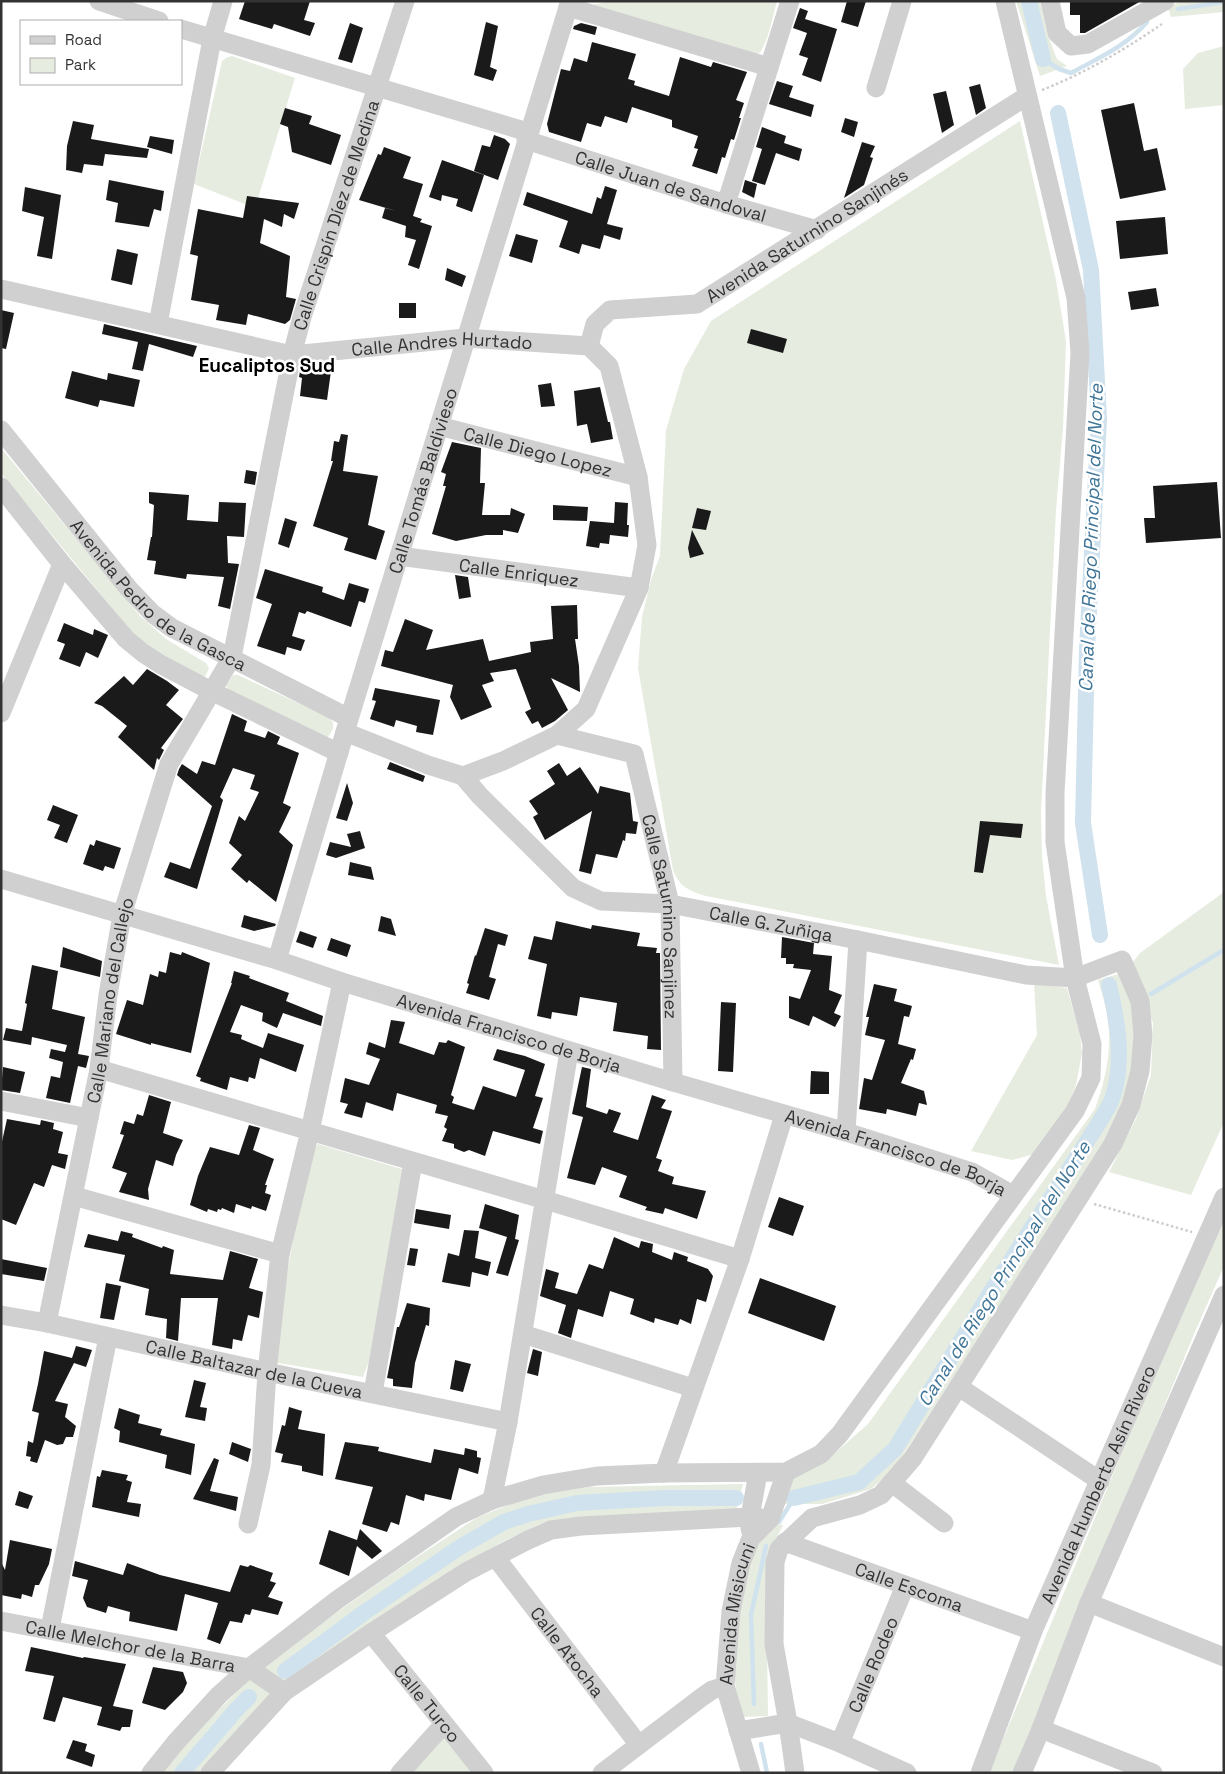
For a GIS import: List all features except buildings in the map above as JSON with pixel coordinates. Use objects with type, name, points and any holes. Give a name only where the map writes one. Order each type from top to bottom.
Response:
[{"type":"street","points":[[99,1],[156,20]]},
{"type":"street","points":[[158,324],[212,39],[224,1]]},
{"type":"street","name":"Calle Crispín Díez de Medina","points":[[213,692],[232,657],[292,355],[302,316],[405,1]]},
{"type":"street","points":[[726,204],[790,1]]},
{"type":"street","points":[[876,88],[902,1]]},
{"type":"street","points":[[151,1773],[176,1742],[219,1695],[249,1668],[337,1600],[456,1517],[492,1500],[543,1484],[598,1476],[786,1472],[821,1454],[840,1434],[1076,1111],[1091,1078],[1092,1044],[1075,978],[1055,842],[1055,792],[1080,353],[1076,298],[1005,1]]},
{"type":"street","points":[[1050,1],[1057,33],[1071,46],[1088,44],[1160,2]]},
{"type":"street","points":[[569,4],[768,67]]},
{"type":"street","name":"Calle Tomás Baldivieso","points":[[277,960],[347,725],[569,4]]},
{"type":"street","name":"Calle Juan de Sandoval","points":[[182,29],[378,88],[527,136],[726,204],[817,230]]},
{"type":"street","name":"Avenida Saturnino Sanjinés","points":[[589,346],[595,324],[610,310],[697,304],[1027,96]]},
{"type":"street","name":"Calle Andres Hurtado","points":[[1,289],[292,355],[466,338],[589,346]]},
{"type":"street","points":[[463,776],[503,761],[557,735],[586,709],[639,588],[647,546],[638,477],[609,366],[589,346]]},
{"type":"street","name":"Calle Diego Lopez","points":[[439,426],[638,477]]},
{"type":"street","name":"Avenida Pedro de la Gasca","points":[[1,430],[129,589],[153,614],[172,628],[232,657],[347,725],[428,765],[463,776]]},
{"type":"street","points":[[1,487],[62,564],[126,639],[143,653],[213,692],[339,753]]},
{"type":"street","name":"Calle Enriquez","points":[[399,556],[639,588]]},
{"type":"street","points":[[1,713],[62,564]]},
{"type":"street","name":"Calle Mariano del Callejo","points":[[48,1323],[99,1070],[108,995],[122,915],[169,764],[213,692]]},
{"type":"street","name":"Calle Saturnino Sanjinez","points":[[557,735],[634,754],[670,904],[673,1082]]},
{"type":"street","name":"Calle G. Zuñiga","points":[[463,776],[480,796],[574,888],[601,901],[670,904],[1026,975],[1075,978],[1122,960],[1140,1001],[1143,1035],[1140,1071],[1131,1105],[1113,1144],[1078,1199]]},
{"type":"street","name":"Avenida Francisco de Borja","points":[[1,879],[277,960],[342,982],[569,1051],[846,1132],[972,1172],[1013,1195]]},
{"type":"street","points":[[846,1132],[858,940]]},
{"type":"street","points":[[248,1524],[261,1465],[267,1372],[280,1254],[310,1132],[342,982]]},
{"type":"street","points":[[492,1500],[508,1422],[569,1051]]},
{"type":"street","points":[[99,1070],[546,1200],[740,1259]]},
{"type":"street","points":[[1,1101],[89,1118]]},
{"type":"street","points":[[664,1474],[740,1259],[784,1114]]},
{"type":"street","points":[[373,1393],[413,1162]]},
{"type":"street","points":[[74,1196],[280,1254]]},
{"type":"street","name":"Avenida Humberto Asín Rivero","points":[[980,1773],[1033,1632],[1224,1197]]},
{"type":"street","points":[[795,1773],[774,1644],[775,1562],[779,1548],[812,1518],[860,1505],[881,1495],[892,1483],[913,1458],[1078,1199]]},
{"type":"street","points":[[1022,1773],[1041,1729],[1089,1603],[1224,1295]]},
{"type":"street","name":"Calle Baltazar de la Cueva","points":[[1,1315],[48,1323],[267,1372],[508,1422]]},
{"type":"street","points":[[523,1334],[693,1388]]},
{"type":"street","points":[[50,1630],[108,1337]]},
{"type":"street","points":[[959,1387],[1100,1481]]},
{"type":"street","points":[[210,1773],[284,1692],[371,1632],[466,1572],[550,1530],[581,1526],[750,1517],[770,1520],[786,1472]]},
{"type":"street","points":[[751,1538],[750,1517],[758,1473]]},
{"type":"street","points":[[892,1483],[944,1523]]},
{"type":"street","name":"Avenida Misicuni","points":[[751,1773],[725,1686],[731,1611],[741,1563],[751,1538],[770,1520]]},
{"type":"street","name":"Calle Escoma","points":[[785,1542],[1033,1632]]},
{"type":"street","name":"Calle Atocha","points":[[496,1558],[639,1745]]},
{"type":"street","name":"Calle Rodeo","points":[[840,1743],[905,1586]]},
{"type":"street","points":[[1089,1603],[1224,1657]]},
{"type":"street","name":"Calle Melchor de la Barra","points":[[1,1621],[249,1668],[284,1692]]},
{"type":"street","name":"Calle Turco","points":[[371,1632],[484,1773]]},
{"type":"street","points":[[602,1773],[702,1697],[712,1690],[725,1686]]},
{"type":"street","points":[[738,1731],[788,1723],[840,1743],[907,1773]]},
{"type":"street","points":[[400,1773],[444,1724]]},
{"type":"street","points":[[1041,1729],[1152,1772]]},
{"type":"path","points":[[1027,96],[1070,79],[1134,43],[1162,24]]},
{"type":"path","points":[[1078,1199],[1206,1236]]},
{"type":"green space","points":[[610,1],[777,1],[765,44],[758,54],[588,6]]},
{"type":"green space","points":[[1016,1],[1040,1],[1048,36],[1057,59],[1067,66],[1040,76]]},
{"type":"green space","points":[[1181,1],[1224,1],[1224,12],[1171,17],[1168,7]]},
{"type":"green space","points":[[1224,46],[1224,105],[1185,109],[1183,69],[1198,53]]},
{"type":"green space","points":[[232,56],[295,78],[255,208],[194,184],[222,61]]},
{"type":"green space","points":[[1020,121],[1056,280],[1066,341],[1063,428],[1056,510],[1041,812],[1042,856],[1046,896],[1059,965],[706,896],[686,888],[678,881],[673,870],[638,668],[642,617],[651,580],[660,556],[666,430],[684,369],[711,321]]},
{"type":"green space","points":[[1,448],[140,616],[166,639],[206,663],[209,668],[204,677],[155,652],[131,631],[1,473]]},
{"type":"green space","points":[[233,675],[238,675],[328,717],[333,722],[333,729],[328,737],[323,737],[230,692],[226,686]]},
{"type":"green space","points":[[1224,892],[1224,1122],[1191,1195],[1109,1172],[1136,1119],[1151,1075],[1153,1023],[1130,966],[1140,953]]},
{"type":"green space","points":[[1122,973],[1133,1011],[1135,1043],[1126,1090],[1109,1135],[907,1449],[888,1475],[871,1489],[822,1504],[780,1504],[788,1480],[827,1460],[868,1424],[1095,1109],[1105,1077],[1109,1044],[1107,1012],[1098,980]]},
{"type":"green space","points":[[1034,983],[1067,988],[1080,1035],[1082,1053],[1076,1085],[1067,1107],[1034,1154],[1012,1160],[971,1151],[1037,1035]]},
{"type":"green space","points":[[318,1144],[405,1170],[369,1361],[363,1377],[272,1362],[307,1158]]},
{"type":"green space","points":[[1224,1219],[1224,1266],[1194,1334],[1013,1773],[989,1773],[1126,1443]]},
{"type":"green space","points":[[743,1484],[736,1512],[560,1521],[540,1524],[502,1542],[434,1582],[283,1682],[264,1668],[305,1635],[397,1570],[478,1517],[531,1496],[588,1487]]},
{"type":"green space","points":[[768,1523],[783,1525],[771,1549],[767,1647],[768,1716],[742,1717],[736,1695],[734,1663],[735,1622],[754,1547]]},
{"type":"green space","points":[[250,1679],[272,1694],[201,1773],[161,1773],[177,1751]]},
{"type":"green space","points":[[443,1738],[473,1773],[410,1773]]},
{"type":"waterway","name":"Canal de Riego Principal del Norte","points":[[1029,1],[1043,59]]},
{"type":"waterway","points":[[1178,9],[1224,2]]},
{"type":"waterway","points":[[1043,59],[1059,69],[1071,73],[1121,45],[1147,22]]},
{"type":"waterway","name":"Canal de Riego Principal del Norte","points":[[1058,113],[1091,270],[1099,419],[1087,649],[1083,823],[1100,935]]},
{"type":"waterway","points":[[1151,994],[1224,950]]},
{"type":"waterway","name":"Canal de Riego Principal del Norte","points":[[794,1498],[859,1482],[895,1449],[992,1290],[1100,1121],[1113,1097],[1119,1066],[1117,1025],[1109,985]]},
{"type":"waterway","name":"Canal de Riego Principal del Norte","points":[[285,1671],[365,1612],[460,1547],[504,1522],[528,1514],[577,1503],[665,1498],[736,1498]]},
{"type":"waterway","points":[[779,1522],[794,1498]]},
{"type":"waterway","points":[[754,1704],[751,1615],[766,1546]]},
{"type":"waterway","name":"Canal de Riego Principal del Norte","points":[[182,1773],[249,1697]]},
{"type":"waterway","points":[[761,1744],[767,1773]]},
{"type":"district","name":"Eucaliptos Sud","points":[[267,365]]}]
